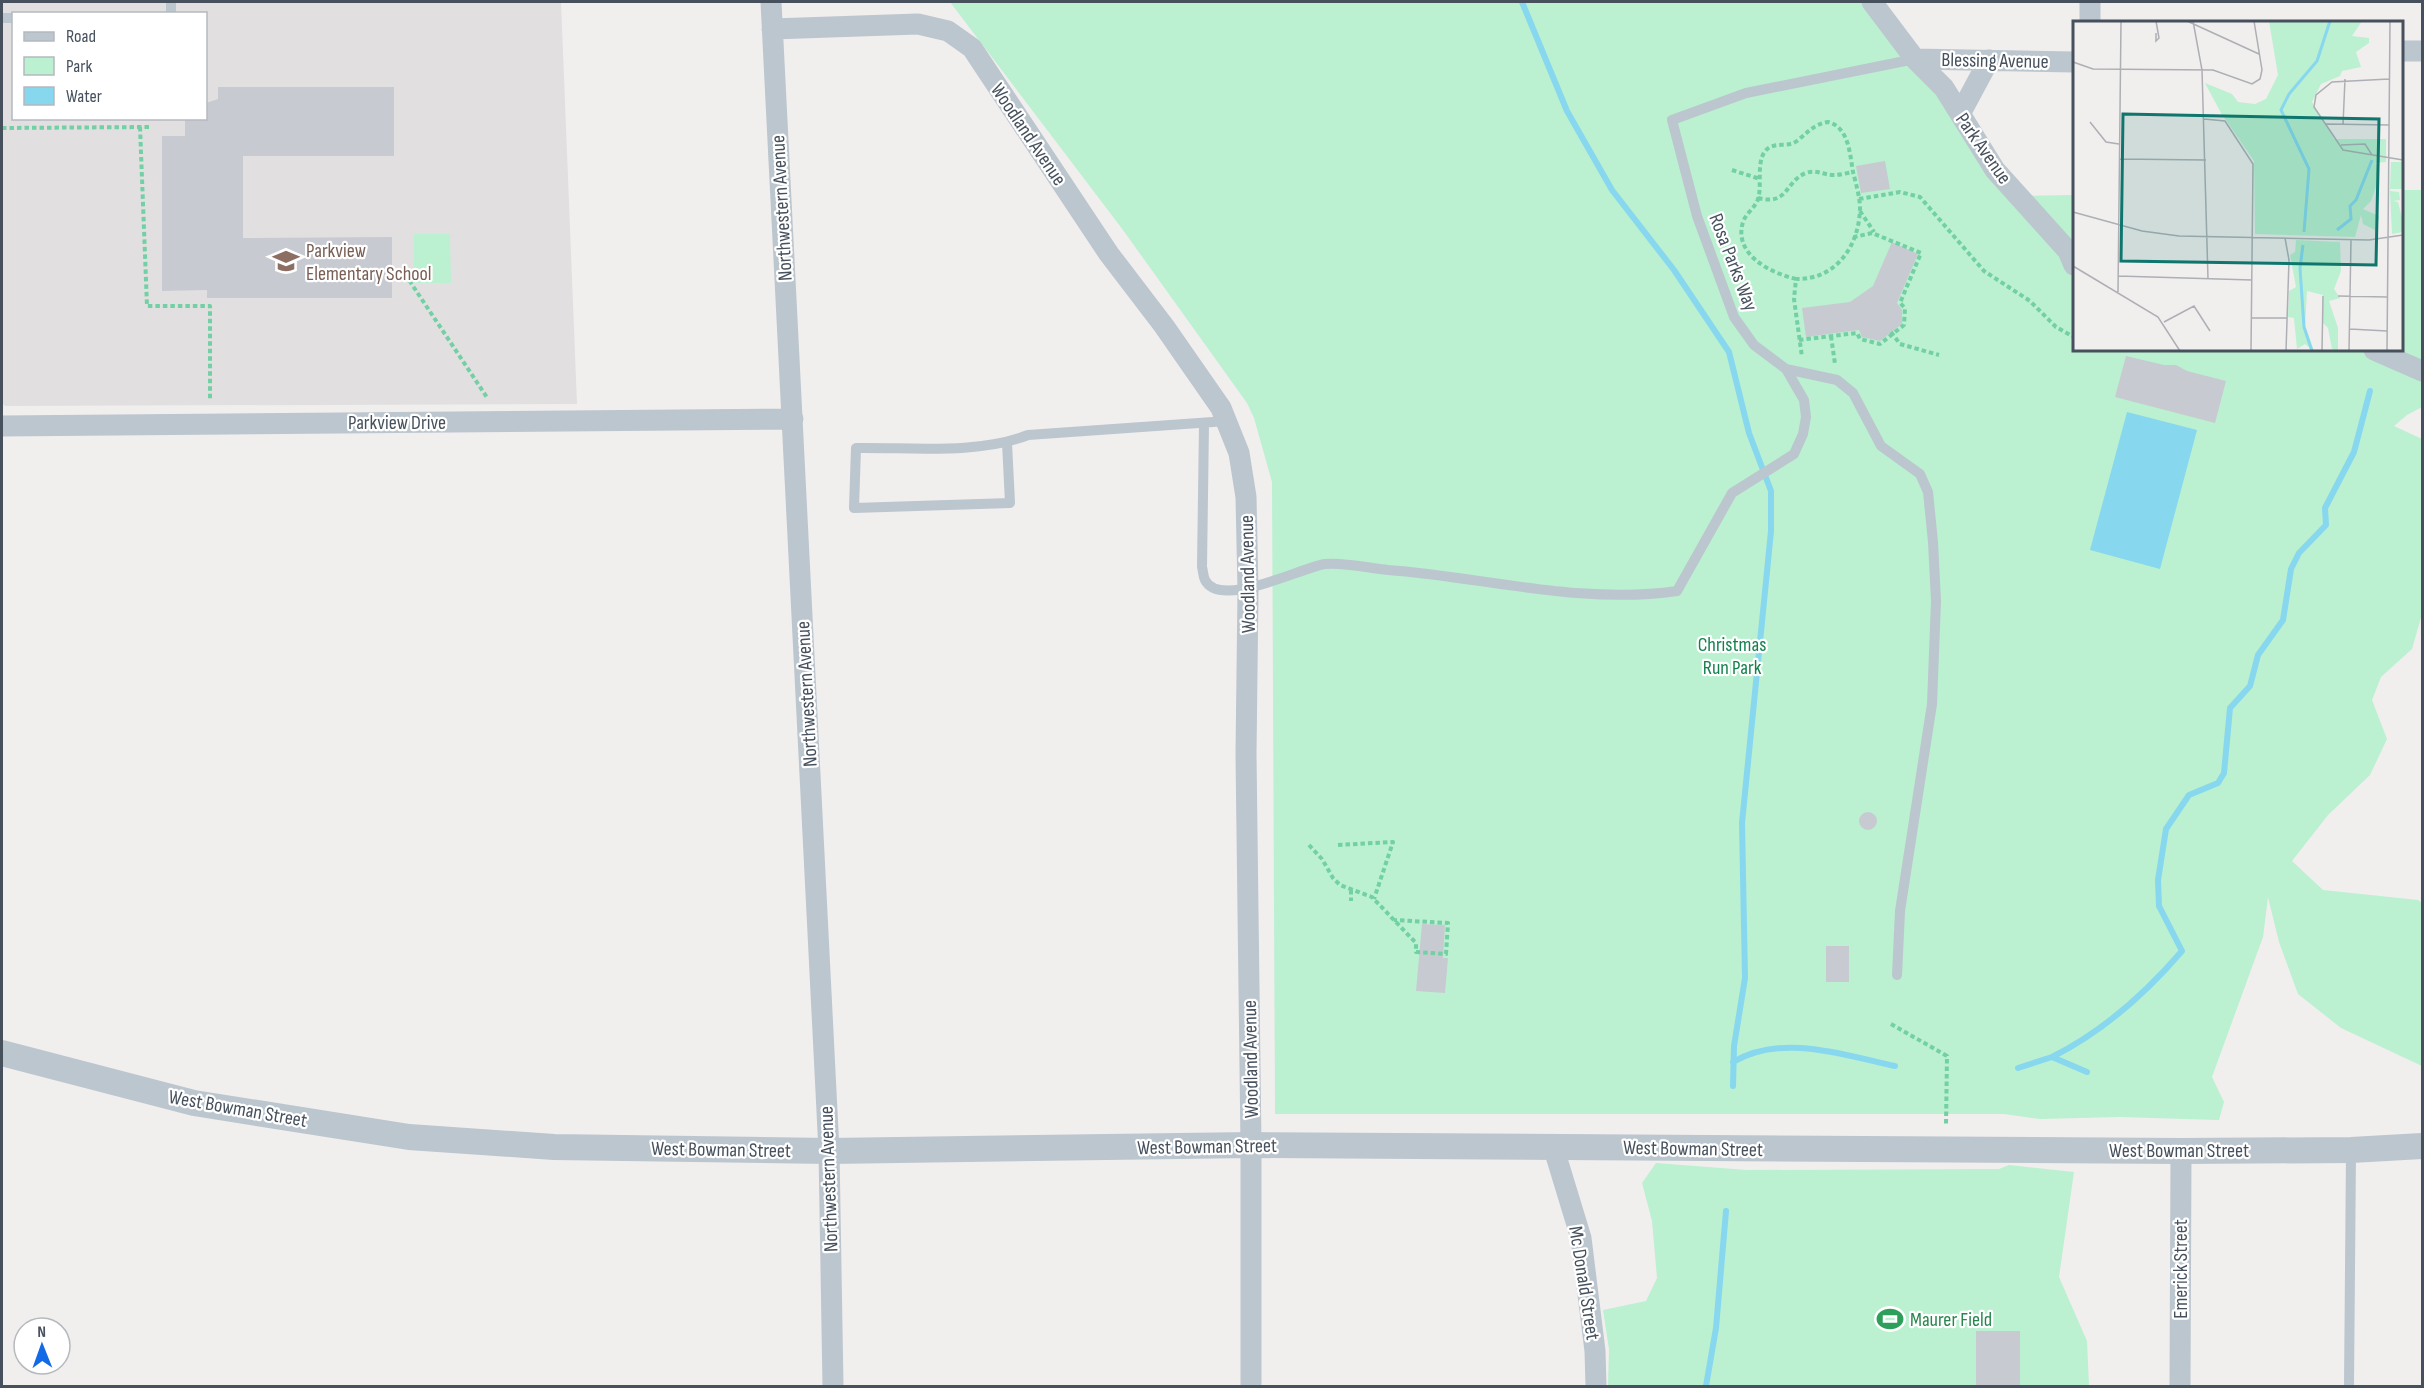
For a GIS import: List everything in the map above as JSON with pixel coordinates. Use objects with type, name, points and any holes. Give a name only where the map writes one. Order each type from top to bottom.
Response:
[{"type":"street","name":"Northwestern Avenue","points":[[771,2],[829,1150],[832,1386]]},
{"type":"street","name":"Park Avenue","points":[[1872,2],[1915,59],[1944,88],[1995,170],[2072,256]]},
{"type":"street","points":[[2090,2],[2090,21]]},
{"type":"street","name":"Woodland Avenue","points":[[772,29],[918,24],[948,31],[972,48],[1103,245],[1221,408],[1239,453],[1246,497],[1248,590],[1246,754],[1251,1145],[1251,1386]]},
{"type":"street","points":[[2403,51],[2422,51]]},
{"type":"street","name":"Blessing Avenue","points":[[1915,59],[2073,62]]},
{"type":"street","points":[[1960,114],[1989,60]]},
{"type":"street","points":[[2376,351],[2422,371]]},
{"type":"street","name":"Parkview Drive","points":[[2,426],[793,419]]},
{"type":"street","name":"West Bowman Street","points":[[2,1053],[194,1103],[409,1137],[554,1147],[829,1150],[1251,1145],[2351,1150],[2422,1146]]},
{"type":"street","name":"Mc Donald Street","points":[[1553,1146],[1581,1238],[1595,1351],[1596,1386]]},
{"type":"street","name":"Emerick Street","points":[[2180,1386],[2181,1150]]},
{"type":"lane","name":"Rosa Parks Way","points":[[1248,590],[1324,564],[1420,572],[1541,590],[1638,597],[1677,591],[1732,493],[1794,454],[1803,434],[1806,417],[1804,400],[1786,369],[1754,345],[1734,317],[1697,216],[1672,120],[1746,93],[1915,59]]},
{"type":"lane","points":[[1786,369],[1837,380],[1853,393],[1881,446],[1920,474],[1928,492],[1934,542],[1936,601],[1932,704],[1900,911],[1898,975]]},
{"type":"lane","points":[[1007,443],[1010,503],[854,508],[856,448],[1007,443],[1039,434],[1227,422]]},
{"type":"lane","points":[[1204,424],[1202,567],[1205,581],[1213,588],[1248,590]]},
{"type":"lane","points":[[2349,1386],[2351,1150]]},
{"type":"path","points":[[1799,340],[1857,333],[1860,339],[1880,344],[1904,326],[1905,308],[1900,303],[1920,253],[1877,234],[1868,226],[1860,209],[1848,143],[1842,131],[1828,122],[1816,125],[1793,143],[1777,145],[1767,150],[1761,159],[1758,198],[1742,226],[1746,250],[1772,272],[1796,279],[1814,279],[1831,271],[1846,256],[1854,238],[1860,209]]},
{"type":"path","points":[[140,127],[147,306],[210,306],[210,401]]},
{"type":"path","points":[[2,128],[152,127]]},
{"type":"path","points":[[1732,170],[1760,179]]},
{"type":"path","points":[[1758,198],[1770,200],[1781,197],[1797,178],[1808,172],[1820,171],[1832,176],[1853,172]]},
{"type":"path","points":[[1858,199],[1900,192],[1920,197],[1984,271],[2030,301],[2056,327],[2073,336]]},
{"type":"path","points":[[1854,238],[1867,233],[1877,234]]},
{"type":"path","points":[[401,268],[488,399]]},
{"type":"path","points":[[1796,279],[1794,298],[1804,373]]},
{"type":"path","points":[[1798,323],[1804,322]]},
{"type":"path","points":[[1892,333],[1900,344],[1939,355]]},
{"type":"path","points":[[1831,336],[1835,364]]},
{"type":"path","points":[[1338,845],[1393,842],[1374,899]]},
{"type":"path","points":[[1309,844],[1322,859],[1333,878],[1351,890],[1374,899],[1394,920],[1416,943],[1416,952],[1446,954],[1448,923],[1394,920]]},
{"type":"path","points":[[1351,890],[1351,901]]},
{"type":"path","points":[[1891,1024],[1947,1056],[1946,1125]]},
{"type":"shaded area","name":"Parkview Elementary School","points":[[2,2],[561,2],[577,404],[5,406],[2,403]]},
{"type":"green space","name":"Christmas Run Park","points":[[950,2],[1871,2],[2008,196],[2073,195],[2073,351],[2403,351],[2403,190],[2422,190],[2422,407],[2407,415],[2394,426],[2422,439],[2422,614],[2412,649],[2381,677],[2372,700],[2387,739],[2370,775],[2328,815],[2292,861],[2323,890],[2418,900],[2422,903],[2422,1066],[2341,1028],[2298,994],[2279,942],[2268,897],[2263,937],[2212,1077],[2224,1102],[2219,1120],[2119,1117],[2040,1119],[2004,1114],[1275,1114],[1272,482],[1254,418],[1247,403],[1123,230]]},
{"type":"green space","points":[[414,234],[450,234],[451,283],[414,283]]},
{"type":"green space","name":"Maurer Field","points":[[1656,1163],[1747,1170],[1999,1169],[2009,1165],[2074,1172],[2059,1277],[2087,1341],[2089,1386],[1608,1386],[1609,1349],[1603,1310],[1646,1301],[1657,1278],[1652,1221],[1642,1183]]},
{"type":"water","points":[[2127,412],[2197,430],[2160,569],[2090,550]]},
{"type":"building","points":[[218,87],[394,87],[394,156],[243,156],[243,238],[392,237],[392,298],[207,298],[207,290],[162,291],[162,136],[185,136],[185,120],[207,120],[207,103],[218,99]]},
{"type":"building","points":[[1885,161],[1890,189],[1861,193],[1856,166]]},
{"type":"building","points":[[1892,242],[1918,254],[1897,303],[1902,310],[1902,324],[1880,341],[1862,337],[1859,330],[1806,337],[1802,308],[1850,302],[1873,286]]},
{"type":"building","points":[[2126,356],[2164,365],[2176,365],[2187,371],[2226,381],[2215,423],[2115,397]]},
{"type":"building","points":[[1864,812],[1872,812],[1877,817],[1875,828],[1864,830],[1859,825],[1859,817]]},
{"type":"building","points":[[1422,924],[1445,925],[1443,958],[1448,958],[1445,993],[1416,991]]},
{"type":"building","points":[[1826,946],[1849,946],[1849,982],[1826,982]]},
{"type":"building","points":[[1976,1331],[2020,1331],[2020,1386],[1976,1386]]},
{"type":"waterway","points":[[1522,2],[1567,111],[1612,190],[1674,270],[1729,352],[1749,433],[1771,491],[1771,531],[1742,823],[1745,978],[1734,1046],[1733,1086]]},
{"type":"waterway","points":[[2052,1057],[2106,1024],[2154,982],[2182,951],[2159,906],[2158,880],[2166,829],[2189,795],[2218,783],[2224,773],[2230,708],[2250,686],[2258,655],[2283,620],[2291,569],[2299,553],[2326,525],[2325,508],[2354,452],[2370,391]]},
{"type":"waterway","points":[[1733,1062],[1752,1053],[1792,1048],[1834,1052],[1895,1066]]},
{"type":"waterway","points":[[2018,1068],[2052,1057],[2087,1072]]},
{"type":"waterway","points":[[1706,1386],[1716,1328],[1726,1211]]},
{"type":"place","name":"Parkview Elementary School","points":[[286,261]]},
{"type":"place","name":"Maurer Field","points":[[1890,1319]]}]
